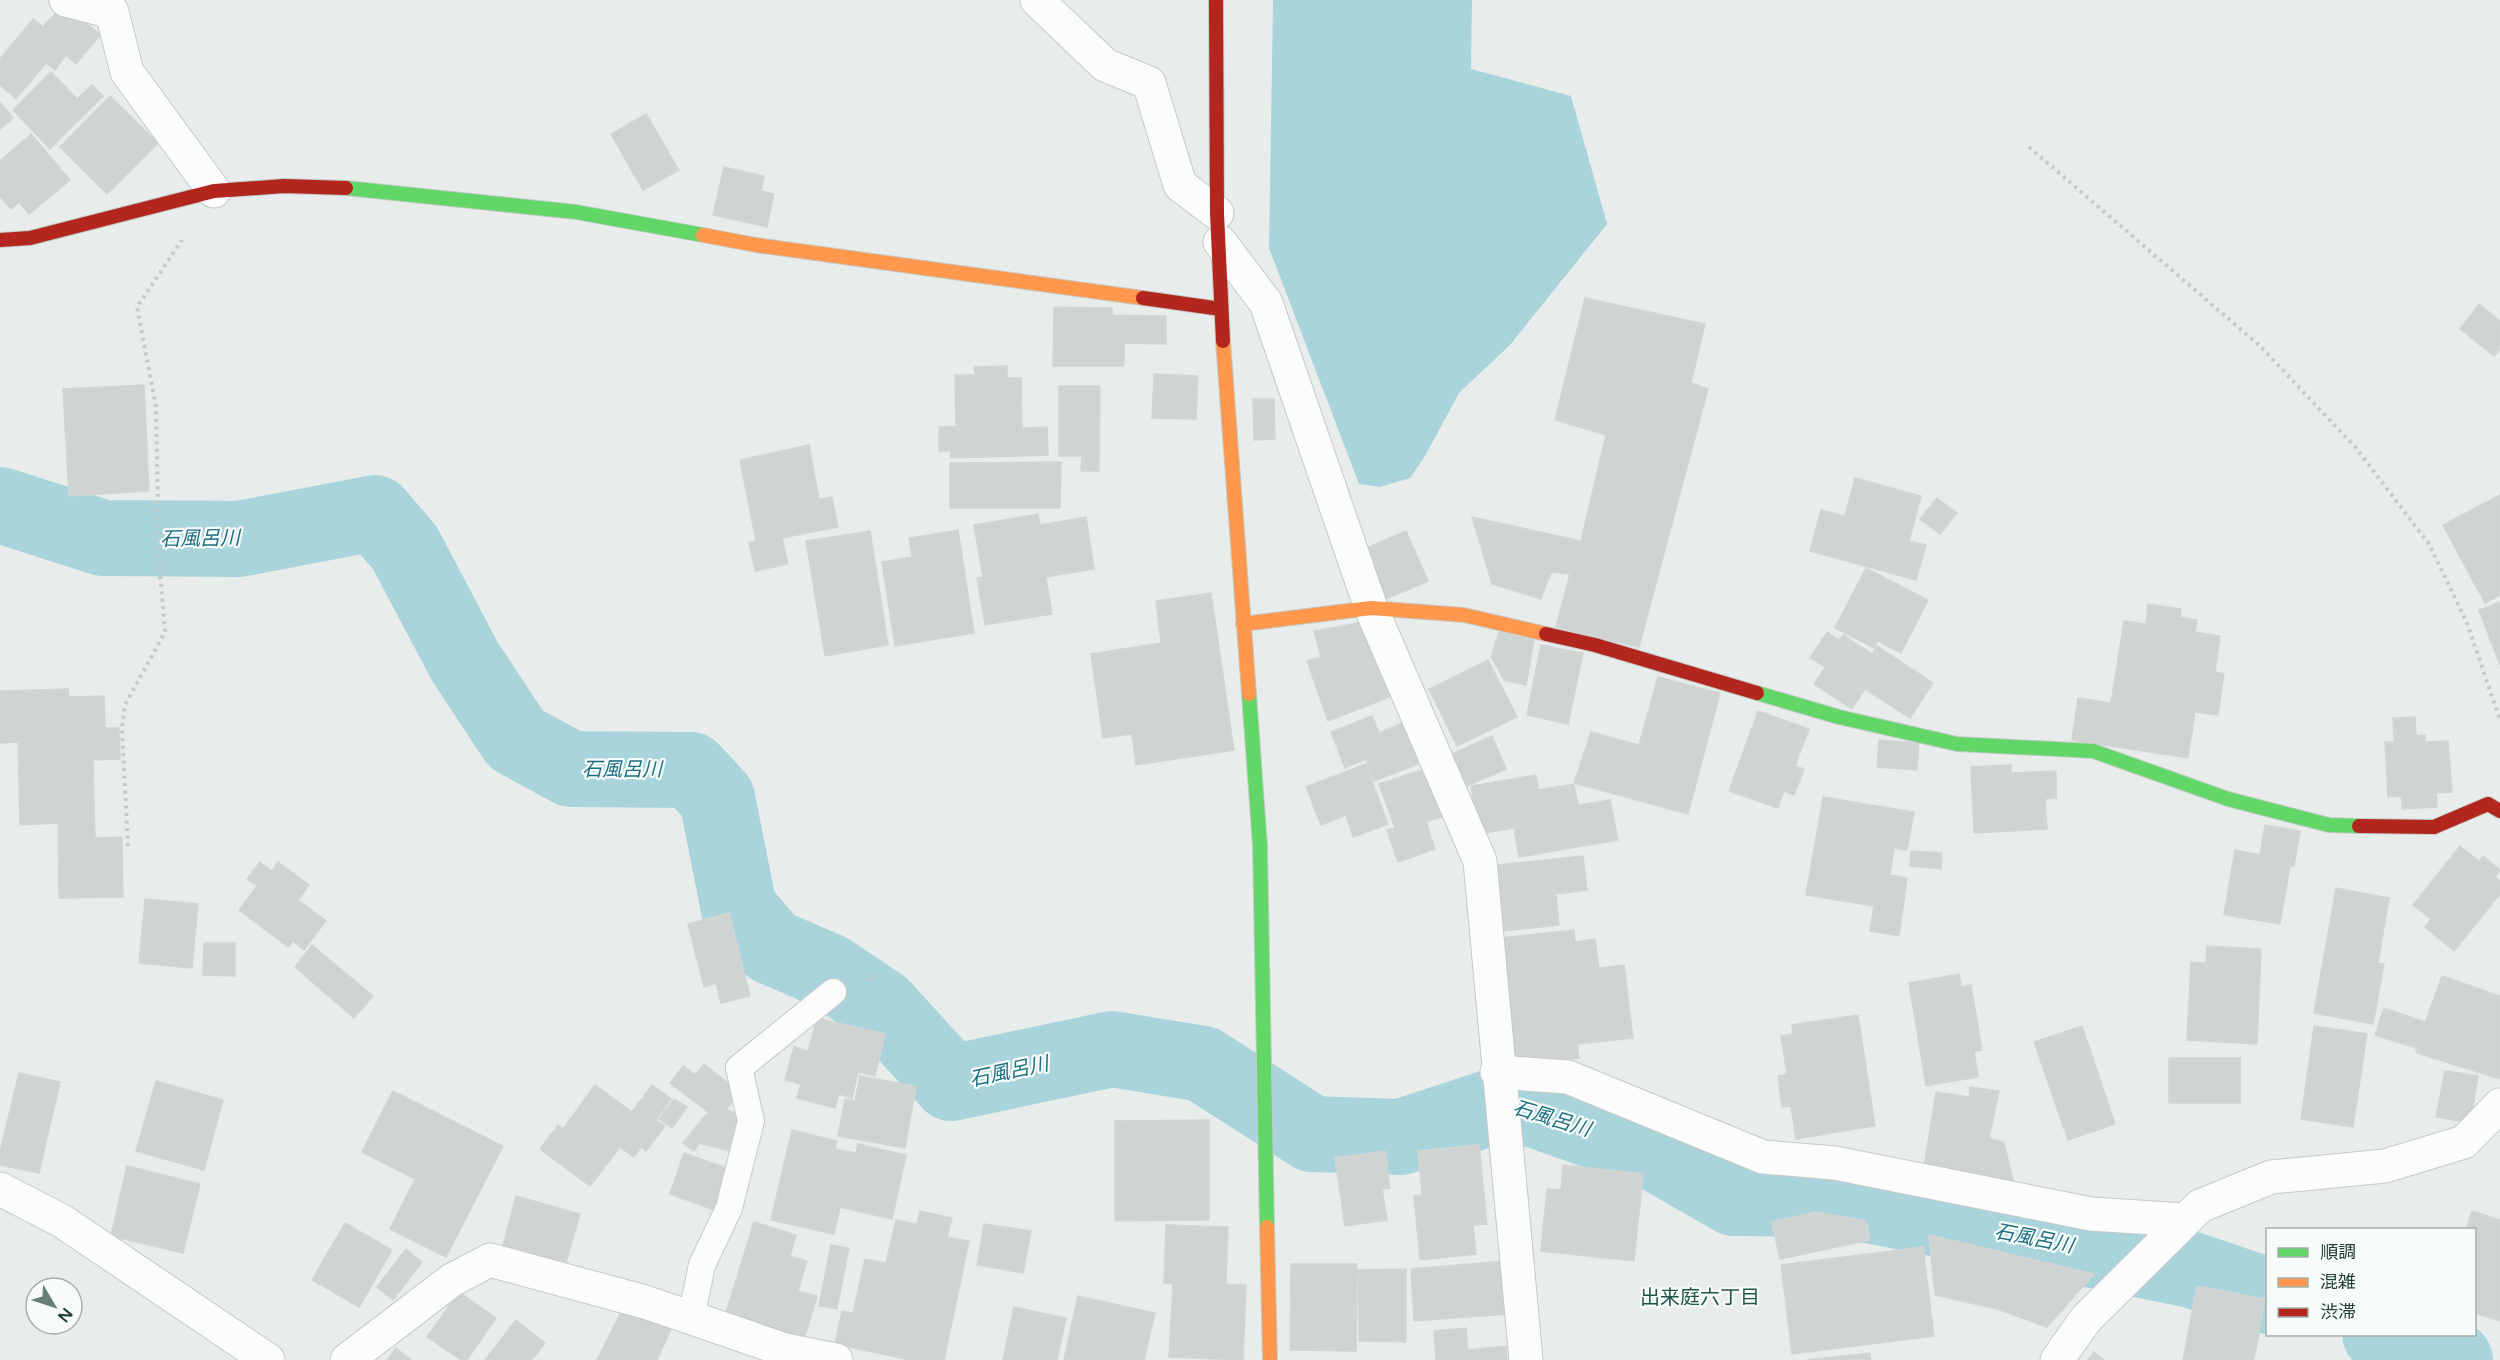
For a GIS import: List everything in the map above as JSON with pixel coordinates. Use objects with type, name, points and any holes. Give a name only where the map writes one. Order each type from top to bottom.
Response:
[{"type":"street","points":[[66,0],[115,6],[127,72],[214,191]]},
{"type":"street","points":[[1037,0],[1105,66],[1149,83],[1180,185],[1219,228],[1266,303],[1371,608],[1480,861],[1498,1079],[1526,1360]]},
{"type":"street","points":[[1216,0],[1221,309],[1260,846],[1270,1360]]},
{"type":"street","points":[[1,238],[30,238],[214,191],[284,186],[344,188],[576,212],[756,245],[1221,309]]},
{"type":"street","points":[[1243,624],[1371,608],[1464,615],[1563,638],[1839,717],[1958,744],[2093,751],[2228,799],[2329,825],[2434,827],[2496,803]]},
{"type":"street","points":[[1498,1079],[1568,1077],[1763,1157],[1835,1163],[2175,1230]]},
{"type":"street","points":[[2057,1360],[2086,1319],[2200,1206],[2271,1177],[2385,1166],[2464,1142],[2500,1105]]},
{"type":"street","points":[[0,1189],[62,1221],[268,1360]]},
{"type":"street","points":[[347,1360],[452,1280],[490,1260],[645,1302],[785,1350],[836,1360]]},
{"type":"lane","points":[[691,1318],[702,1265],[729,1208],[751,1121],[739,1068],[833,992]]},
{"type":"path","points":[[2029,147],[2260,346],[2356,448],[2429,544],[2466,623],[2500,720]]},
{"type":"path","points":[[128,846],[122,728],[125,705],[165,632],[159,560],[156,407],[137,307],[214,191]]},
{"type":"water","points":[[1273,0],[1472,0],[1471,69],[1571,96],[1607,224],[1510,345],[1459,393],[1425,456],[1410,478],[1380,487],[1359,484],[1269,248]]},
{"type":"building","points":[[60,8],[74,20],[78,15],[100,35],[76,64],[66,55],[55,70],[46,63],[16,99],[0,85],[0,59],[33,19],[43,27]]},
{"type":"building","points":[[51,72],[77,99],[92,85],[103,96],[50,149],[13,110]]},
{"type":"building","points":[[110,96],[158,143],[107,194],[60,147]]},
{"type":"building","points":[[0,102],[13,118],[0,129]]},
{"type":"building","points":[[646,114],[679,170],[643,190],[611,134]]},
{"type":"building","points":[[31,134],[70,180],[29,214],[19,202],[11,209],[0,196],[0,161]]},
{"type":"building","points":[[724,167],[764,176],[761,191],[774,194],[767,227],[713,215]]},
{"type":"building","points":[[1585,298],[1705,324],[1691,383],[1708,389],[1639,647],[1556,627],[1570,574],[1551,572],[1541,599],[1492,584],[1472,517],[1581,541],[1606,435],[1555,420]]},
{"type":"building","points":[[2479,304],[2500,321],[2500,349],[2494,356],[2460,329]]},
{"type":"building","points":[[1054,307],[1112,308],[1112,315],[1166,316],[1166,344],[1124,343],[1124,366],[1053,366]]},
{"type":"building","points":[[1007,366],[1007,378],[1021,378],[1022,428],[1047,427],[1048,455],[951,458],[951,451],[939,451],[939,427],[956,426],[955,375],[975,375],[974,367]]},
{"type":"building","points":[[1154,374],[1198,376],[1196,419],[1152,418]]},
{"type":"building","points":[[144,385],[149,491],[69,496],[63,389]]},
{"type":"building","points":[[1059,386],[1100,386],[1099,471],[1081,471],[1082,456],[1059,456]]},
{"type":"building","points":[[1253,399],[1274,399],[1275,439],[1254,440]]},
{"type":"building","points":[[809,445],[819,499],[832,497],[838,527],[782,538],[788,564],[755,571],[749,543],[756,541],[740,460]]},
{"type":"building","points":[[1061,462],[1060,508],[950,508],[950,463]]},
{"type":"building","points":[[1855,478],[1921,496],[1909,541],[1926,545],[1916,580],[1810,551],[1821,510],[1845,516]]},
{"type":"building","points":[[2500,495],[2500,595],[2485,603],[2443,525]]},
{"type":"building","points":[[1937,498],[1957,513],[1940,534],[1920,519]]},
{"type":"building","points":[[1038,514],[1040,525],[1086,517],[1094,569],[1046,577],[1052,614],[985,625],[977,578],[983,577],[974,525]]},
{"type":"building","points":[[958,530],[974,633],[895,646],[882,562],[912,557],[909,538]]},
{"type":"building","points":[[870,531],[888,645],[825,656],[806,541]]},
{"type":"building","points":[[1406,531],[1428,581],[1386,599],[1364,549]]},
{"type":"building","points":[[1866,568],[1928,600],[1901,653],[1878,641],[1874,648],[1835,628]]},
{"type":"building","points":[[1211,593],[1234,750],[1136,765],[1132,734],[1103,738],[1091,654],[1161,643],[1156,601]]},
{"type":"building","points":[[2500,602],[2500,665],[2479,610]]},
{"type":"building","points":[[2148,604],[2181,609],[2180,617],[2197,620],[2195,632],[2220,636],[2215,672],[2224,674],[2218,715],[2195,712],[2188,758],[2072,740],[2078,698],[2111,703],[2124,621],[2146,624]]},
{"type":"building","points":[[1363,622],[1392,696],[1328,721],[1307,661],[1321,657],[1314,631]]},
{"type":"building","points":[[1499,632],[1534,640],[1526,685],[1504,680],[1491,657]]},
{"type":"building","points":[[1827,632],[1839,640],[1843,635],[1872,654],[1877,646],[1933,683],[1910,718],[1865,689],[1852,709],[1814,684],[1826,667],[1810,658]]},
{"type":"building","points":[[1541,645],[1583,653],[1568,724],[1527,715]]},
{"type":"building","points":[[1488,660],[1517,717],[1457,746],[1429,689]]},
{"type":"building","points":[[1658,677],[1720,693],[1688,814],[1574,783],[1591,732],[1639,745]]},
{"type":"building","points":[[68,689],[69,697],[104,696],[105,728],[119,728],[120,759],[93,760],[95,838],[122,837],[123,897],[59,898],[58,823],[20,825],[18,742],[0,743],[0,691]]},
{"type":"building","points":[[1758,711],[1809,729],[1795,766],[1804,769],[1794,795],[1784,791],[1778,808],[1729,791]]},
{"type":"building","points":[[1372,716],[1379,733],[1409,720],[1426,761],[1374,781],[1366,759],[1345,768],[1331,732]]},
{"type":"building","points":[[2415,717],[2416,736],[2425,735],[2425,742],[2448,741],[2452,792],[2436,793],[2437,807],[2402,809],[2402,796],[2388,797],[2385,742],[2394,742],[2393,718]]},
{"type":"building","points":[[1492,736],[1506,769],[1464,787],[1450,755]]},
{"type":"building","points":[[1879,740],[1919,743],[1917,770],[1877,767]]},
{"type":"building","points":[[1366,764],[1388,824],[1353,837],[1346,815],[1321,825],[1306,787]]},
{"type":"building","points":[[2011,765],[2011,773],[2056,771],[2056,798],[2045,799],[2047,829],[1974,833],[1971,767]]},
{"type":"building","points":[[1428,768],[1444,816],[1426,822],[1435,849],[1398,862],[1387,830],[1395,828],[1379,784]]},
{"type":"building","points":[[1536,775],[1538,790],[1574,784],[1578,805],[1610,800],[1618,840],[1519,857],[1514,828],[1479,834],[1471,786]]},
{"type":"building","points":[[1823,797],[1914,812],[1907,850],[1894,848],[1890,875],[1907,878],[1899,936],[1870,931],[1874,906],[1806,895]]},
{"type":"building","points":[[2265,825],[2300,831],[2294,866],[2290,866],[2280,924],[2224,915],[2235,850],[2260,855]]},
{"type":"building","points":[[2460,846],[2479,861],[2483,856],[2500,870],[2495,877],[2500,881],[2500,894],[2454,951],[2425,927],[2431,919],[2413,905]]},
{"type":"building","points":[[1911,851],[1942,853],[1941,869],[1910,866]]},
{"type":"building","points":[[1583,856],[1587,890],[1556,894],[1559,925],[1494,932],[1491,897],[1501,895],[1498,865]]},
{"type":"building","points":[[260,862],[272,871],[278,862],[309,885],[298,900],[326,921],[304,950],[293,941],[288,947],[239,910],[257,886],[247,879]]},
{"type":"building","points":[[2336,888],[2389,898],[2378,963],[2384,964],[2373,1024],[2314,1013]]},
{"type":"building","points":[[145,899],[198,904],[192,968],[139,963]]},
{"type":"building","points":[[729,913],[750,996],[721,1003],[716,983],[704,987],[688,924]]},
{"type":"building","points":[[1574,930],[1575,942],[1595,939],[1599,968],[1624,965],[1633,1038],[1577,1044],[1579,1058],[1515,1066],[1501,938]]},
{"type":"building","points":[[204,943],[235,943],[235,976],[203,975]]},
{"type":"building","points":[[312,945],[373,996],[354,1018],[295,967]]},
{"type":"building","points":[[2207,946],[2261,949],[2257,1044],[2187,1040],[2191,962],[2206,963]]},
{"type":"building","points":[[1959,974],[1961,987],[1971,985],[1982,1050],[1974,1051],[1978,1077],[1926,1086],[1909,983]]},
{"type":"building","points":[[2442,976],[2500,996],[2500,1079],[2417,1053],[2416,1048]]},
{"type":"building","points":[[2384,1008],[2425,1022],[2416,1048],[2375,1035]]},
{"type":"building","points":[[1858,1015],[1875,1126],[1796,1139],[1791,1106],[1782,1107],[1778,1076],[1787,1074],[1781,1036],[1793,1034],[1792,1025]]},
{"type":"building","points":[[817,1018],[885,1034],[875,1076],[858,1072],[852,1098],[839,1094],[835,1108],[797,1098],[801,1084],[785,1080],[794,1047],[808,1051]]},
{"type":"building","points":[[2082,1026],[2115,1124],[2068,1140],[2034,1042]]},
{"type":"building","points":[[2314,1026],[2367,1034],[2353,1127],[2301,1119]]},
{"type":"building","points":[[2169,1058],[2240,1058],[2240,1103],[2169,1103]]},
{"type":"building","points":[[704,1064],[739,1092],[726,1110],[745,1117],[733,1152],[699,1143],[694,1151],[683,1143],[708,1112],[670,1083],[683,1066],[695,1075]]},
{"type":"building","points":[[2445,1071],[2478,1076],[2470,1123],[2436,1117]]},
{"type":"building","points":[[19,1073],[60,1082],[39,1173],[0,1165],[0,1152]]},
{"type":"building","points":[[860,1076],[916,1086],[905,1148],[838,1136],[845,1099],[855,1101]]},
{"type":"building","points":[[156,1081],[223,1100],[204,1170],[136,1151]]},
{"type":"building","points":[[595,1085],[632,1112],[652,1085],[671,1099],[656,1120],[665,1126],[646,1151],[641,1147],[634,1157],[620,1147],[590,1186],[540,1149],[558,1125],[563,1129]]},
{"type":"building","points":[[1970,1087],[1999,1091],[1989,1138],[2004,1143],[2015,1188],[1923,1173],[1936,1092],[1969,1097]]},
{"type":"building","points":[[393,1091],[503,1146],[446,1257],[390,1229],[415,1179],[362,1152]]},
{"type":"building","points":[[674,1099],[687,1107],[672,1128],[659,1119]]},
{"type":"building","points":[[1209,1120],[1209,1220],[1115,1221],[1115,1121]]},
{"type":"building","points":[[792,1130],[837,1141],[835,1149],[856,1153],[858,1144],[906,1155],[892,1219],[840,1207],[834,1234],[771,1220]]},
{"type":"building","points":[[1479,1145],[1487,1224],[1473,1225],[1476,1254],[1420,1260],[1414,1196],[1422,1195],[1418,1151]]},
{"type":"building","points":[[1385,1151],[1390,1188],[1382,1189],[1387,1220],[1345,1226],[1335,1158]]},
{"type":"building","points":[[684,1153],[732,1170],[717,1211],[670,1194]]},
{"type":"building","points":[[1563,1165],[1643,1174],[1634,1261],[1541,1251],[1547,1189],[1561,1190]]},
{"type":"building","points":[[127,1166],[200,1184],[183,1253],[111,1236]]},
{"type":"building","points":[[516,1196],[580,1214],[565,1266],[502,1249]]},
{"type":"building","points":[[920,1211],[952,1218],[947,1237],[969,1241],[944,1360],[910,1360],[835,1344],[842,1311],[853,1313],[865,1259],[886,1263],[896,1220],[917,1224]]},
{"type":"building","points":[[2472,1211],[2500,1220],[2500,1321],[2476,1314],[2476,1228],[2467,1228]]},
{"type":"building","points":[[1816,1212],[1866,1221],[1870,1240],[1780,1259],[1772,1222]]},
{"type":"building","points":[[754,1222],[796,1235],[790,1256],[807,1261],[798,1291],[817,1296],[803,1343],[724,1319]]},
{"type":"building","points":[[345,1223],[392,1250],[359,1307],[312,1280]]},
{"type":"building","points":[[984,1224],[1031,1231],[1023,1273],[977,1265]]},
{"type":"building","points":[[1166,1225],[1228,1227],[1226,1284],[1246,1285],[1243,1360],[1169,1357],[1173,1284],[1164,1283]]},
{"type":"building","points":[[1929,1235],[2094,1274],[2047,1327],[1997,1309],[1935,1295]]},
{"type":"building","points":[[831,1245],[849,1248],[837,1309],[819,1306]]},
{"type":"building","points":[[1923,1247],[1934,1336],[1792,1354],[1781,1265]]},
{"type":"building","points":[[406,1249],[422,1262],[393,1300],[377,1287]]},
{"type":"building","points":[[1505,1261],[1508,1314],[1414,1321],[1411,1269]]},
{"type":"building","points":[[1291,1264],[1357,1264],[1356,1351],[1290,1350]]},
{"type":"building","points":[[1406,1269],[1406,1342],[1359,1341],[1358,1270]]},
{"type":"building","points":[[2197,1286],[2265,1299],[2254,1360],[2183,1360]]},
{"type":"building","points":[[459,1292],[496,1318],[467,1360],[461,1360],[427,1337]]},
{"type":"building","points":[[1078,1296],[1155,1313],[1144,1360],[1064,1360]]},
{"type":"building","points":[[624,1306],[671,1329],[657,1360],[597,1360]]},
{"type":"building","points":[[1014,1307],[1066,1318],[1057,1360],[1003,1360]]},
{"type":"building","points":[[516,1320],[545,1343],[532,1360],[485,1360]]},
{"type":"building","points":[[1466,1328],[1468,1350],[1506,1346],[1507,1360],[1436,1360],[1434,1331]]},
{"type":"building","points":[[396,1348],[411,1360],[387,1360]]},
{"type":"building","points":[[2094,1352],[2104,1360],[2088,1360]]},
{"type":"building","points":[[1870,1353],[1871,1360],[1807,1360]]},
{"type":"waterway","name":"石風呂川","points":[[0,505],[103,538],[239,539],[375,513],[405,548],[464,660],[516,739],[571,769],[691,770],[717,798],[739,909],[772,947],[830,972],[882,1007],[951,1083],[1112,1049],[1203,1064],[1312,1134],[1401,1137],[1510,1101],[1652,1151],[1734,1198],[1839,1199],[2192,1270],[2266,1295]]},
{"type":"waterway","name":"石風呂川","points":[[2386,1336],[2455,1360]]},
{"type":"traffic: fast","points":[[346,188],[576,212],[703,235]]},
{"type":"traffic: fast","points":[[1757,693],[1839,717],[1957,744],[2093,751],[2228,799],[2329,825],[2359,826]]},
{"type":"traffic: fast","points":[[1249,694],[1260,846],[1267,1227]]},
{"type":"traffic: slow","points":[[703,235],[756,245],[1143,298]]},
{"type":"traffic: slow","points":[[1223,341],[1249,694]]},
{"type":"traffic: slow","points":[[1243,624],[1371,608],[1464,615],[1546,634]]},
{"type":"traffic: slow","points":[[1267,1227],[1270,1360]]},
{"type":"traffic: jam","points":[[1216,0],[1217,213],[1223,341]]},
{"type":"traffic: jam","points":[[0,240],[30,238],[214,191],[284,186],[346,188]]},
{"type":"traffic: jam","points":[[1143,298],[1221,309]]},
{"type":"traffic: jam","points":[[1546,634],[1595,645],[1757,693]]},
{"type":"traffic: jam","points":[[2359,826],[2434,827],[2488,804],[2500,811]]},
{"type":"district","name":"出来庭六丁目","points":[[1700,1297]]}]
